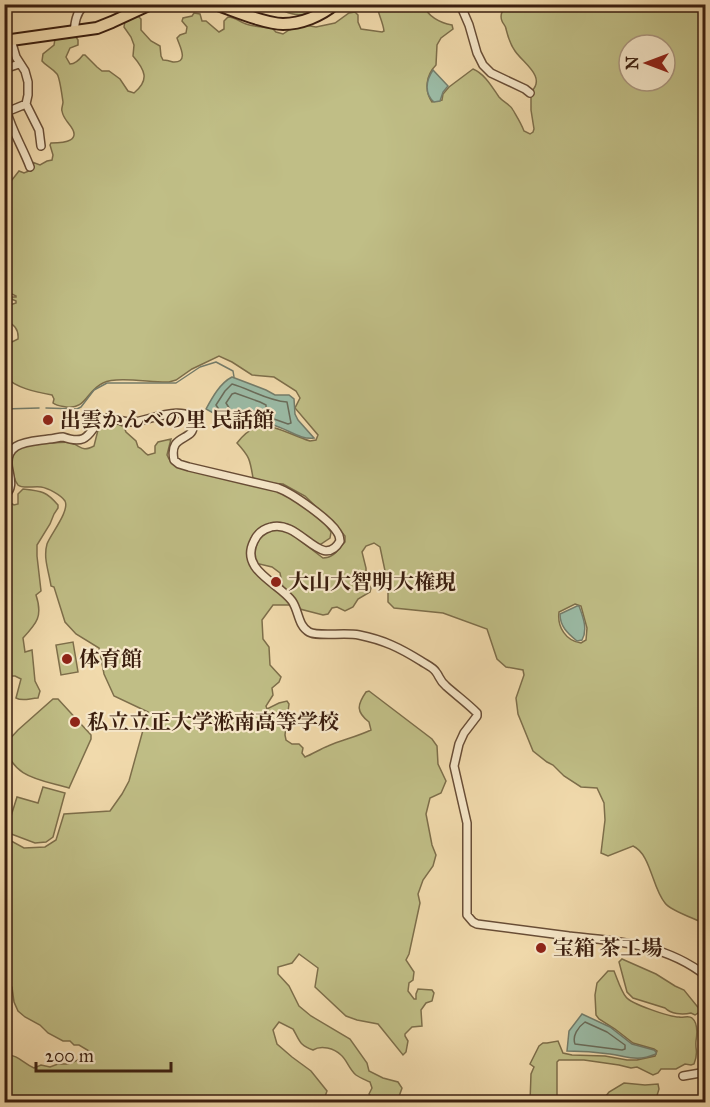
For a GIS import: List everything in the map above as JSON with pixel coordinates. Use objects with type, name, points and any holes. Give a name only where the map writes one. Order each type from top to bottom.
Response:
[{"type":"highway","points":[[214,4],[283,24],[320,15],[335,4]]},
{"type":"highway","points":[[8,41],[97,28],[147,5]]},
{"type":"street","points":[[74,32],[79,11],[93,4]]},
{"type":"street","points":[[460,4],[470,25],[483,66],[491,73],[530,93]]},
{"type":"street","points":[[4,24],[8,41],[25,71],[28,82],[26,104],[39,130],[41,146]]},
{"type":"street","points":[[4,69],[20,64]]},
{"type":"street","points":[[26,104],[5,114],[30,167]]},
{"type":"street","points":[[4,497],[8,494],[11,485],[8,455],[20,444],[57,437],[75,439],[88,437],[105,418],[135,422],[178,413],[188,415],[192,420],[193,428],[189,435],[178,441],[172,451],[174,460],[179,464],[288,492],[311,508],[338,532],[340,541],[334,550],[329,552],[319,550],[293,530],[282,526],[273,526],[264,530],[253,542],[251,556],[254,566],[290,599],[303,626],[311,633],[318,635],[357,634],[399,648],[436,672],[440,681],[477,714],[459,744],[454,766],[467,823],[467,915],[470,919],[477,924],[642,946],[677,958],[705,976]]},
{"type":"street","points":[[683,1076],[705,1072]]},
{"type":"shaded area","points":[[516,4],[705,5],[705,934],[699,928],[699,921],[676,911],[665,903],[648,864],[639,850],[633,846],[608,856],[601,853],[605,820],[604,803],[597,788],[581,787],[533,751],[518,714],[516,698],[524,675],[523,670],[506,667],[497,659],[487,629],[443,613],[394,608],[388,602],[388,585],[380,547],[374,543],[366,546],[362,552],[370,592],[345,611],[337,607],[323,615],[300,609],[297,602],[283,588],[280,573],[272,567],[255,563],[255,550],[259,540],[267,533],[279,528],[289,532],[323,558],[333,555],[345,542],[345,536],[305,496],[283,484],[268,483],[253,478],[249,459],[237,443],[254,428],[263,426],[310,441],[316,440],[318,435],[295,408],[300,398],[296,391],[274,377],[252,375],[219,356],[169,382],[126,380],[103,383],[97,386],[82,403],[73,407],[56,405],[53,403],[52,395],[20,386],[5,376],[5,343],[18,339],[18,332],[11,323],[4,320],[5,304],[16,303],[9,298],[16,296],[12,294],[5,296],[5,183],[12,180],[19,171],[24,173],[29,171],[32,162],[40,165],[52,160],[51,143],[70,140],[74,134],[62,113],[63,102],[58,76],[42,61],[43,54],[54,45],[55,39],[76,37],[78,45],[70,48],[66,57],[70,64],[85,55],[102,71],[109,71],[120,79],[128,91],[134,93],[142,84],[144,75],[133,56],[134,45],[124,27],[125,21],[138,16],[141,19],[141,30],[151,41],[160,46],[163,60],[178,62],[182,57],[177,38],[186,33],[187,27],[182,21],[183,18],[192,16],[194,13],[200,14],[202,21],[206,21],[219,32],[224,29],[224,21],[228,17],[249,25],[272,28],[283,34],[304,25],[316,27],[335,23],[349,13],[355,12],[358,15],[361,29],[382,32],[384,31],[377,5],[424,5],[431,16],[452,25],[453,29],[441,38],[437,45],[436,65],[427,83],[432,102],[442,100],[443,94],[449,87],[473,69],[485,77],[499,97],[512,108],[524,131],[530,134],[534,129],[531,92],[535,86],[535,76],[509,40],[501,16],[507,5]],"holes":[[[575,604],[581,606],[587,628],[586,640],[581,643],[567,636],[559,623],[559,612]]]},
{"type":"shaded area","points":[[251,5],[320,5],[299,15],[284,11],[283,7],[257,12]]},
{"type":"shaded area","points":[[107,423],[116,423],[124,427],[136,441],[138,447],[148,455],[155,453],[155,446],[158,442],[171,439],[167,455],[180,468],[241,481],[294,498],[331,532],[330,538],[318,546],[292,526],[274,523],[259,529],[253,535],[248,551],[257,574],[291,605],[273,605],[262,620],[263,639],[269,647],[270,665],[281,677],[272,688],[273,695],[266,706],[267,709],[287,701],[289,704],[286,740],[292,744],[299,744],[303,748],[302,753],[305,757],[371,730],[369,722],[359,708],[363,697],[369,691],[432,739],[437,746],[438,764],[446,781],[441,793],[430,798],[426,814],[436,855],[433,866],[423,880],[418,894],[420,903],[406,960],[414,972],[408,991],[414,999],[416,999],[418,989],[432,990],[434,993],[432,1001],[426,1003],[421,1010],[422,1026],[412,1027],[405,1034],[408,1041],[406,1052],[403,1055],[378,1024],[346,1016],[315,987],[318,968],[299,954],[292,963],[278,967],[278,974],[289,986],[299,1006],[311,1016],[350,1039],[367,1063],[369,1071],[398,1082],[402,1088],[397,1102],[378,1102],[369,1094],[372,1088],[370,1082],[356,1075],[343,1057],[327,1048],[313,1050],[308,1048],[300,1042],[293,1029],[279,1022],[273,1030],[277,1044],[311,1071],[327,1091],[323,1102],[5,1102],[5,1054],[34,1068],[41,1065],[50,1067],[68,1064],[89,1056],[89,1051],[70,1041],[63,1041],[25,1017],[18,1011],[12,987],[5,980],[4,837],[24,848],[45,847],[56,840],[64,814],[110,811],[129,781],[148,712],[114,696],[104,674],[99,648],[76,634],[65,622],[54,587],[51,586],[46,554],[47,544],[65,511],[65,501],[51,490],[18,485],[13,475],[11,458],[24,446],[35,444],[68,442],[82,448],[90,448],[94,446],[98,430]]},
{"type":"shaded area","points":[[23,489],[43,492],[58,505],[37,545],[41,591],[36,595],[39,614],[23,638],[25,652],[32,650],[35,681],[40,691],[38,698],[24,700],[16,698],[21,679],[15,676],[5,676],[4,525],[8,523],[5,517],[4,502],[18,504],[18,494]]},
{"type":"shaded area","name":"体育館","points":[[73,642],[78,672],[61,675],[56,645]]},
{"type":"shaded area","points":[[53,699],[58,699],[91,735],[69,788],[28,776],[13,764],[8,755],[6,743]]},
{"type":"shaded area","points":[[43,787],[65,793],[53,837],[46,842],[35,843],[6,832],[17,797],[38,803]]},
{"type":"shaded area","points":[[622,959],[684,990],[701,1011],[695,1015],[677,1014],[633,998],[627,992],[619,962]]},
{"type":"shaded area","points":[[608,971],[614,971],[622,991],[629,1000],[668,1015],[692,1018],[697,1029],[697,1054],[694,1064],[685,1064],[676,1069],[661,1069],[653,1075],[637,1067],[584,1060],[559,1060],[557,1062],[557,1102],[530,1102],[531,1074],[534,1067],[530,1064],[539,1046],[543,1043],[558,1041],[563,1053],[572,1055],[605,1056],[627,1060],[655,1056],[657,1051],[633,1043],[596,1015],[597,983]]},
{"type":"shaded area","points":[[624,1083],[658,1084],[659,1089],[655,1102],[601,1102],[609,1092]]},
{"type":"water","points":[[433,70],[448,86],[440,101],[434,102],[427,91]]},
{"type":"water","points":[[232,377],[275,395],[289,395],[294,399],[295,414],[298,420],[314,438],[303,437],[268,424],[233,429],[225,426],[217,415],[206,409],[220,387]]},
{"type":"water","points":[[577,606],[581,610],[585,627],[582,640],[577,641],[565,629],[560,614]]},
{"type":"water","points":[[582,1014],[610,1027],[632,1044],[654,1050],[656,1054],[638,1058],[567,1051],[569,1031]]},
{"type":"waterway","points":[[46,408],[77,409],[94,390],[107,383],[176,383],[200,367],[216,362],[233,371],[234,377]]},
{"type":"waterway","points":[[4,409],[39,408]]},
{"type":"place","name":"出雲かんべの里 民話館","points":[[48,420]]},
{"type":"place","name":"大山大智明大権現","points":[[276,582]]},
{"type":"place","name":"体育館","points":[[67,659]]},
{"type":"place","name":"私立立正大学淞南高等学校","points":[[75,722]]},
{"type":"place","name":"宝箱 茶工場","points":[[541,948]]}]
